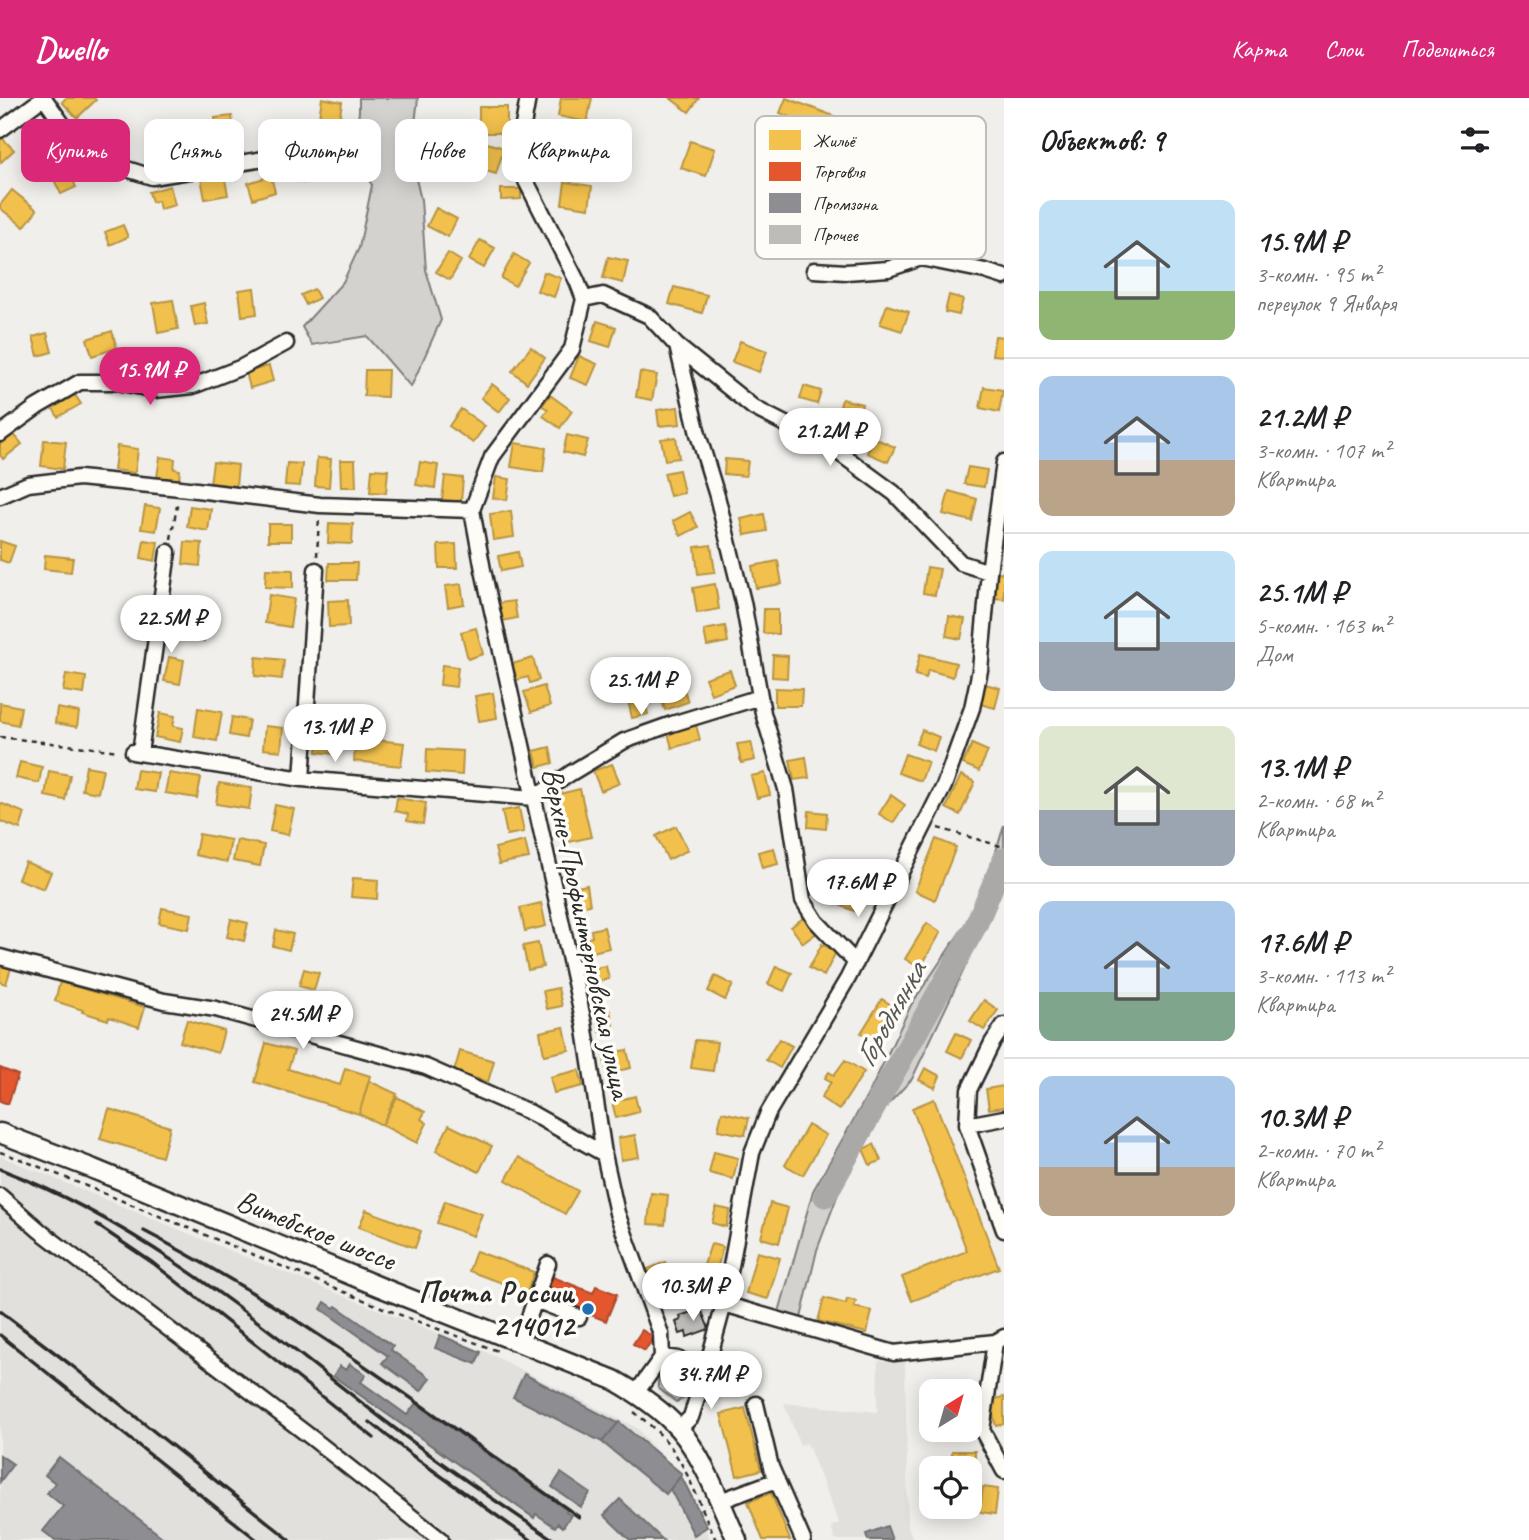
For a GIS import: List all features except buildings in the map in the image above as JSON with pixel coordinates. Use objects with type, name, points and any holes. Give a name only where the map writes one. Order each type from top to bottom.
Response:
[{"type":"main road","name":"Витебское шоссе","points":[[0,1133],[614,1380],[633,1400],[679,1429],[700,1461],[737,1540]]},
{"type":"street","points":[[0,130],[43,98],[76,142],[105,162],[152,177],[258,160]]},
{"type":"street","points":[[0,496],[28,484],[79,478],[320,505],[472,510],[492,457],[572,349],[584,299],[526,181],[522,131],[528,98]]},
{"type":"street","points":[[814,270],[846,272],[888,269],[918,259]]},
{"type":"street","points":[[926,259],[1004,277]]},
{"type":"street","points":[[584,299],[603,295],[649,316],[677,346],[754,408],[835,449],[894,494],[961,563],[989,572]]},
{"type":"street","points":[[0,434],[37,407],[79,382],[118,382],[155,390],[193,386],[242,368],[286,343]]},
{"type":"street","points":[[677,346],[743,602],[763,713],[786,789],[803,900],[816,921],[856,963]]},
{"type":"street","points":[[679,1429],[691,1418],[706,1370],[724,1304],[752,1153],[768,1113],[856,963],[944,786],[972,708],[980,670],[989,572],[1004,462]]},
{"type":"street","name":"Верхне-Профинтерновская улица","points":[[472,510],[482,570],[584,1023],[604,1154],[617,1213],[661,1334],[662,1357]]},
{"type":"street","points":[[168,552],[136,753],[302,779],[534,798],[624,741],[760,697]]},
{"type":"street","points":[[302,779],[316,570]]},
{"type":"street","points":[[0,957],[164,1001],[216,1009],[426,1067],[531,1113],[604,1154]]},
{"type":"street","points":[[1004,1025],[969,1090],[967,1125],[1004,1230]]},
{"type":"street","points":[[967,1125],[1004,1118]]},
{"type":"street","points":[[0,1196],[40,1231],[301,1429],[441,1540]]},
{"type":"street","points":[[520,1342],[548,1264]]},
{"type":"street","points":[[536,1300],[579,1317]]},
{"type":"street","points":[[724,1304],[894,1353],[999,1340],[982,1430],[1004,1471]]},
{"type":"street","points":[[633,1400],[662,1357],[678,1359],[706,1370]]},
{"type":"street","points":[[756,1404],[771,1467],[803,1540]]},
{"type":"street","points":[[720,1501],[777,1480]]},
{"type":"path","points":[[168,552],[180,488]]},
{"type":"path","points":[[316,570],[320,505]]},
{"type":"path","points":[[0,737],[136,753]]},
{"type":"path","points":[[925,824],[1004,847]]},
{"type":"path","points":[[0,1152],[402,1316],[503,1354]]},
{"type":"path","points":[[633,1400],[646,1422],[679,1458],[716,1540]]},
{"type":"shaded area","points":[[359,98],[418,98],[416,119],[395,119],[395,182],[417,182],[421,200],[426,270],[441,320],[411,387],[367,336],[312,345],[302,327],[343,282],[359,248],[372,185],[370,182],[381,182],[381,119],[358,119]]},
{"type":"shaded area","points":[[1004,825],[1004,885],[912,1079],[877,1116],[844,1178],[817,1250],[801,1318],[779,1312],[813,1191],[871,1089],[911,1005],[981,901]]},
{"type":"shaded area","points":[[0,1156],[488,1353],[637,1428],[676,1475],[711,1540],[0,1540]]},
{"type":"shaded area","points":[[878,1361],[905,1362],[908,1526],[913,1540],[835,1540],[831,1527],[839,1523],[807,1443],[800,1445],[784,1403],[877,1412]]},
{"type":"shaded area","points":[[673,1367],[687,1374],[692,1384],[689,1394],[676,1402],[658,1388],[661,1374]]},
{"type":"waterway","name":"Городнянка","points":[[825,1196],[976,925],[1004,859]]},
{"type":"railway","points":[[0,1169],[54,1192],[155,1249],[250,1316],[429,1454],[554,1540]]},
{"type":"railway","points":[[97,1225],[153,1263],[374,1438]]},
{"type":"railway","points":[[144,1231],[256,1295],[366,1366],[579,1517]]},
{"type":"railway","points":[[0,1311],[290,1540]]},
{"type":"railway","points":[[0,1335],[257,1540]]},
{"type":"railway","points":[[370,1422],[410,1454],[531,1540]]},
{"type":"place","name":"Почта России 214012","points":[[588,1309]]}]
